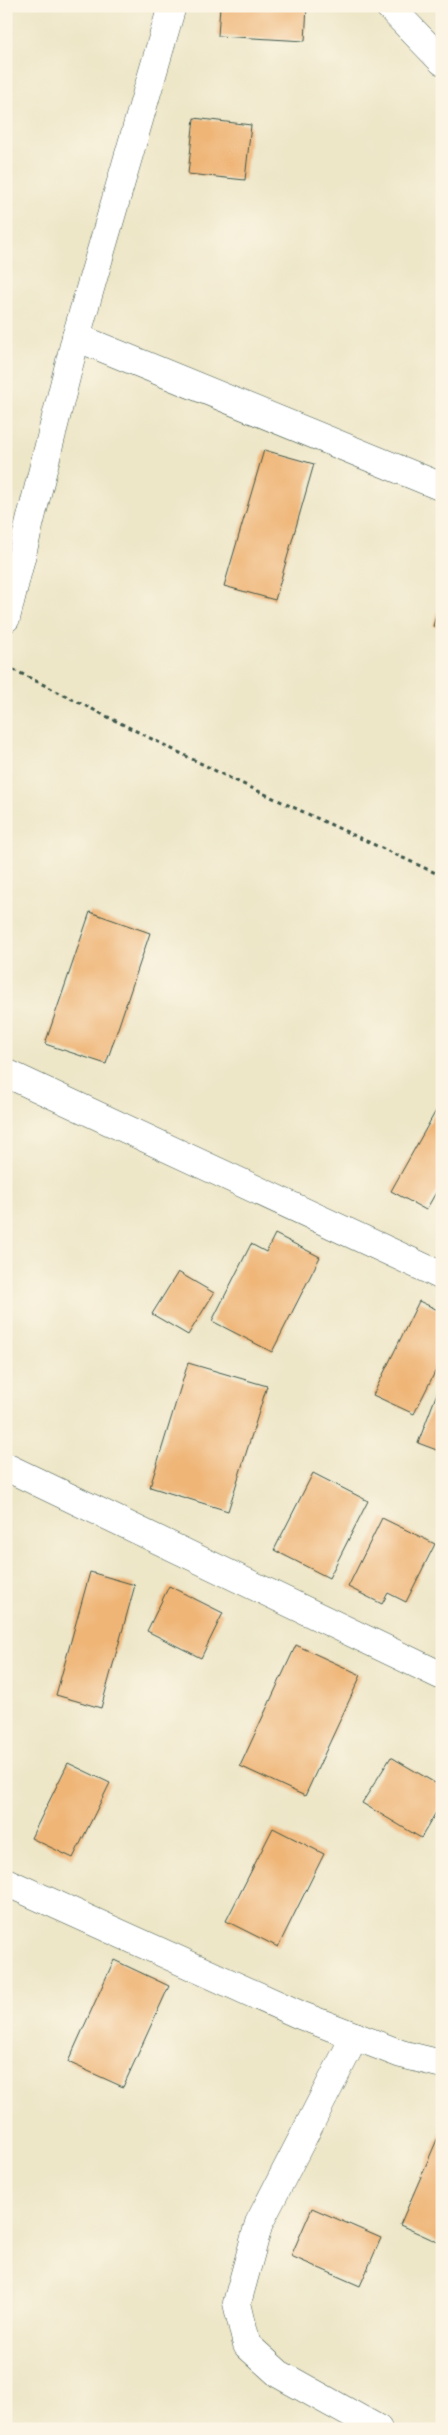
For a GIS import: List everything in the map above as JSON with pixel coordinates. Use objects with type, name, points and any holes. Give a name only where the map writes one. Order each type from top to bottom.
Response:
[{"type":"street","points":[[6,618],[76,336],[172,6]]},
{"type":"street","points":[[389,6],[442,61]]},
{"type":"street","points":[[76,336],[442,487]]},
{"type":"street","points":[[6,1073],[442,1276]]},
{"type":"street","points":[[6,1467],[442,1676]]},
{"type":"street","points":[[6,1882],[300,2015],[401,2054],[442,2064]]},
{"type":"street","points":[[355,2036],[259,2223],[237,2303],[247,2345],[279,2374],[378,2429]]},
{"type":"path","points":[[6,666],[230,778],[442,876]]},
{"type":"building","points":[[220,6],[307,6],[305,41],[218,36]]},
{"type":"building","points":[[194,118],[251,125],[245,180],[188,174]]},
{"type":"building","points":[[264,450],[314,464],[275,600],[224,586]]},
{"type":"building","points":[[442,599],[442,628],[433,626]]},
{"type":"building","points":[[90,912],[150,933],[106,1064],[45,1044]]},
{"type":"building","points":[[442,1100],[442,1182],[426,1210],[391,1191]]},
{"type":"building","points":[[275,1234],[320,1257],[272,1352],[212,1321],[251,1244],[266,1252]]},
{"type":"building","points":[[178,1272],[214,1293],[188,1335],[152,1314]]},
{"type":"building","points":[[419,1301],[442,1312],[442,1358],[414,1414],[373,1395]]},
{"type":"building","points":[[188,1363],[267,1386],[228,1511],[150,1487]]},
{"type":"building","points":[[442,1380],[442,1452],[418,1443]]},
{"type":"building","points":[[313,1473],[368,1501],[329,1578],[274,1550]]},
{"type":"building","points":[[382,1518],[435,1544],[406,1602],[388,1593],[382,1604],[348,1587]]},
{"type":"building","points":[[90,1572],[135,1585],[101,1708],[56,1695]]},
{"type":"building","points":[[169,1586],[223,1613],[201,1658],[147,1631]]},
{"type":"building","points":[[296,1645],[361,1675],[305,1796],[240,1766]]},
{"type":"building","points":[[391,1757],[442,1787],[442,1802],[421,1838],[362,1803]]},
{"type":"building","points":[[68,1763],[110,1783],[73,1858],[31,1838]]},
{"type":"building","points":[[273,1828],[324,1854],[278,1947],[226,1921]]},
{"type":"building","points":[[114,1960],[169,1986],[123,2087],[68,2062]]},
{"type":"building","points":[[442,2128],[442,2244],[400,2225]]},
{"type":"building","points":[[312,2208],[381,2238],[360,2286],[291,2256]]}]
